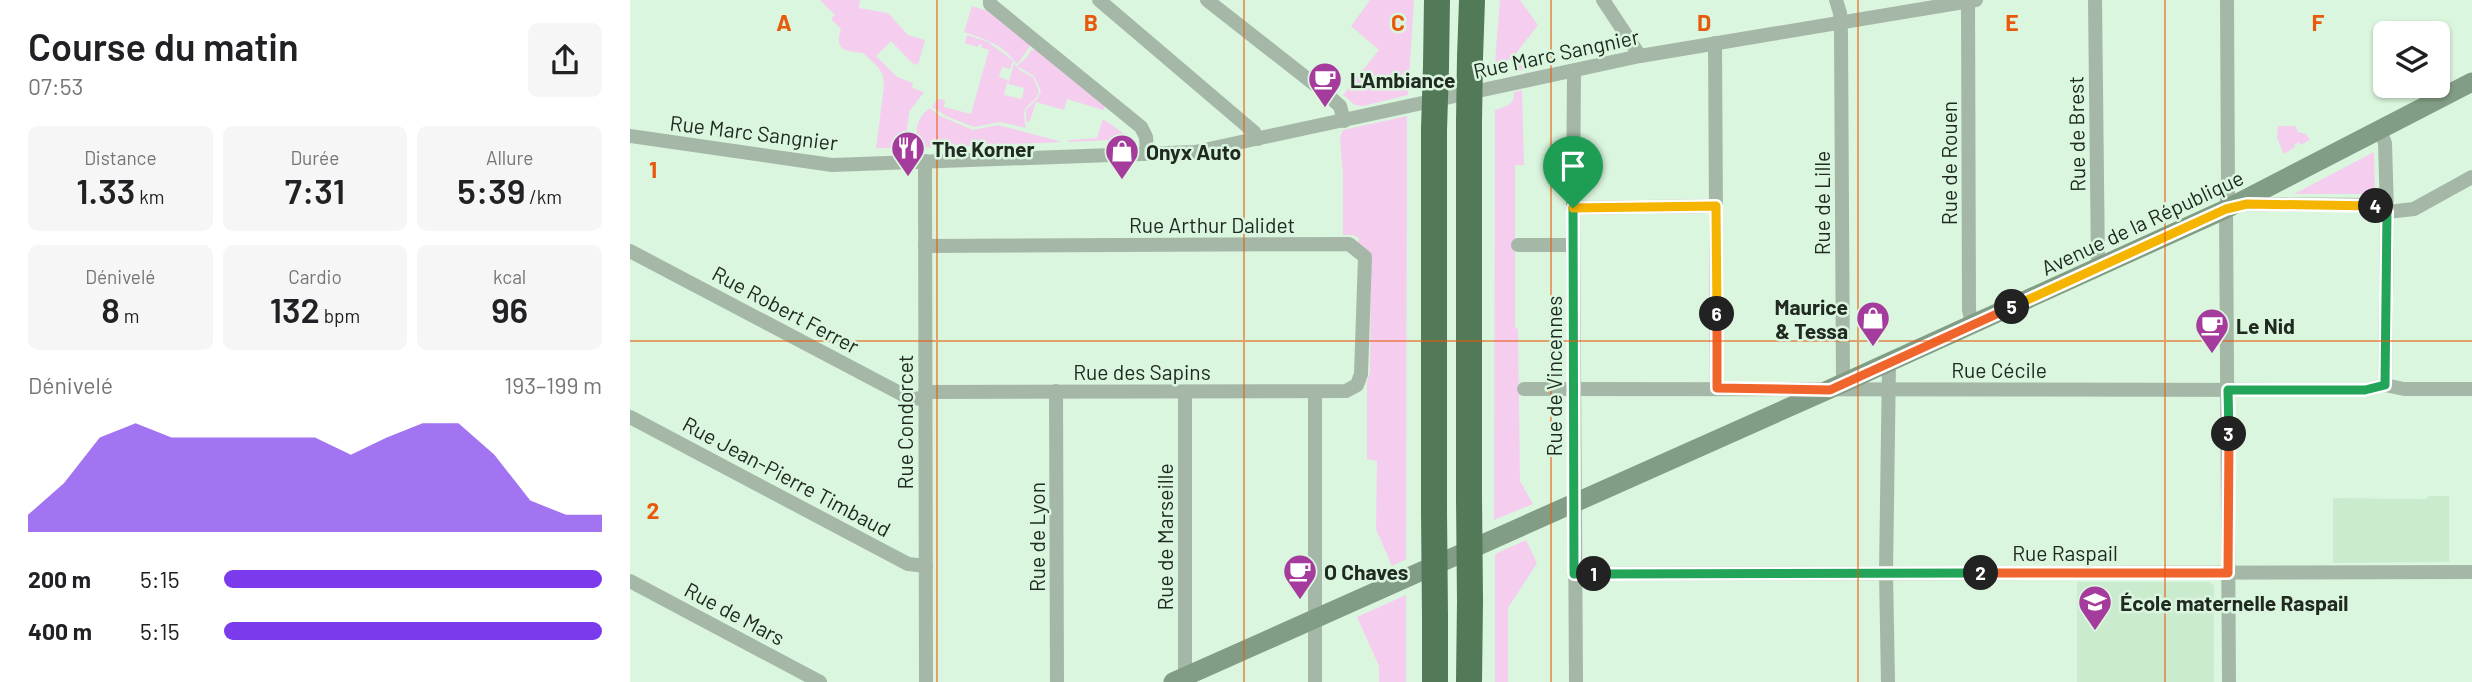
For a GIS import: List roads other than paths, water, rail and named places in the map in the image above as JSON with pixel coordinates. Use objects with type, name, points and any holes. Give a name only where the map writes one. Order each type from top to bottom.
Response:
[{"type":"highway","points":[[1435,682],[1434,130],[1437,0]]},
{"type":"highway","points":[[1469,682],[1469,122],[1472,0]]},
{"type":"main road","name":"Avenue de la République","points":[[1181,680],[2226,209],[2472,82]]},
{"type":"street","points":[[990,0],[989,4],[1141,127],[1146,137],[1147,153]]},
{"type":"street","points":[[1100,0],[1254,132],[1258,139]]},
{"type":"street","points":[[1207,0],[1340,106],[1344,121]]},
{"type":"street","points":[[1603,0],[1640,56]]},
{"type":"street","name":"Rue de Lille","points":[[1836,0],[1840,21],[1837,386]]},
{"type":"street","name":"Rue de Brest","points":[[2095,0],[2098,267]]},
{"type":"street","points":[[2227,0],[2228,682]]},
{"type":"street","name":"Rue Marc Sangnier","points":[[637,137],[832,165],[1195,152],[1640,56],[1972,1]]},
{"type":"street","name":"Rue de Rouen","points":[[1972,1],[1969,310],[1972,325]]},
{"type":"street","points":[[1715,43],[1717,388]]},
{"type":"street","name":"Rue de Vincennes","points":[[1574,71],[1576,682]]},
{"type":"street","points":[[2380,131],[2385,143],[2387,212],[2385,385]]},
{"type":"street","name":"Rue Condorcet","points":[[925,161],[926,682]]},
{"type":"street","points":[[2226,209],[2247,204],[2375,205],[2387,212],[2414,209],[2472,177]]},
{"type":"street","points":[[1573,208],[1716,206]]},
{"type":"street","name":"Rue Arthur Dalidet","points":[[925,246],[1349,244],[1365,257],[1361,374],[1357,385]]},
{"type":"street","points":[[1518,245],[1573,245]]},
{"type":"street","name":"Rue Robert Ferrer","points":[[630,251],[911,398],[925,395]]},
{"type":"street","points":[[1888,682],[1886,573],[1889,363]]},
{"type":"street","name":"Rue des Sapins","points":[[925,395],[1056,391],[1315,392],[1346,391],[1357,385]]},
{"type":"street","name":"Rue Cécile","points":[[1524,388],[1837,386],[1887,390],[2365,390],[2385,385],[2404,389],[2472,388]]},
{"type":"street","name":"Rue de Lyon","points":[[1056,391],[1057,682]]},
{"type":"street","name":"Rue de Marseille","points":[[1181,680],[1185,392]]},
{"type":"street","points":[[1315,392],[1315,682]]},
{"type":"street","name":"Rue Jean-Pierre Timbaud","points":[[630,417],[908,564],[926,566]]},
{"type":"street","name":"Rue Raspail","points":[[1574,574],[2472,572]]},
{"type":"street","name":"Rue de Mars","points":[[630,581],[820,682]]},
{"type":"place","name":"L'Ambiance","points":[[1325,109]]},
{"type":"place","name":"The Korner","points":[[908,178]]},
{"type":"place","name":"Onyx Auto","points":[[1122,181]]},
{"type":"place","name":"Maurice & Tessa","points":[[1873,348]]},
{"type":"place","name":"Le Nid","points":[[2212,355]]},
{"type":"place","name":"O Chaves","points":[[1300,601]]},
{"type":"place","name":"École maternelle Raspail","points":[[2095,632]]}]
